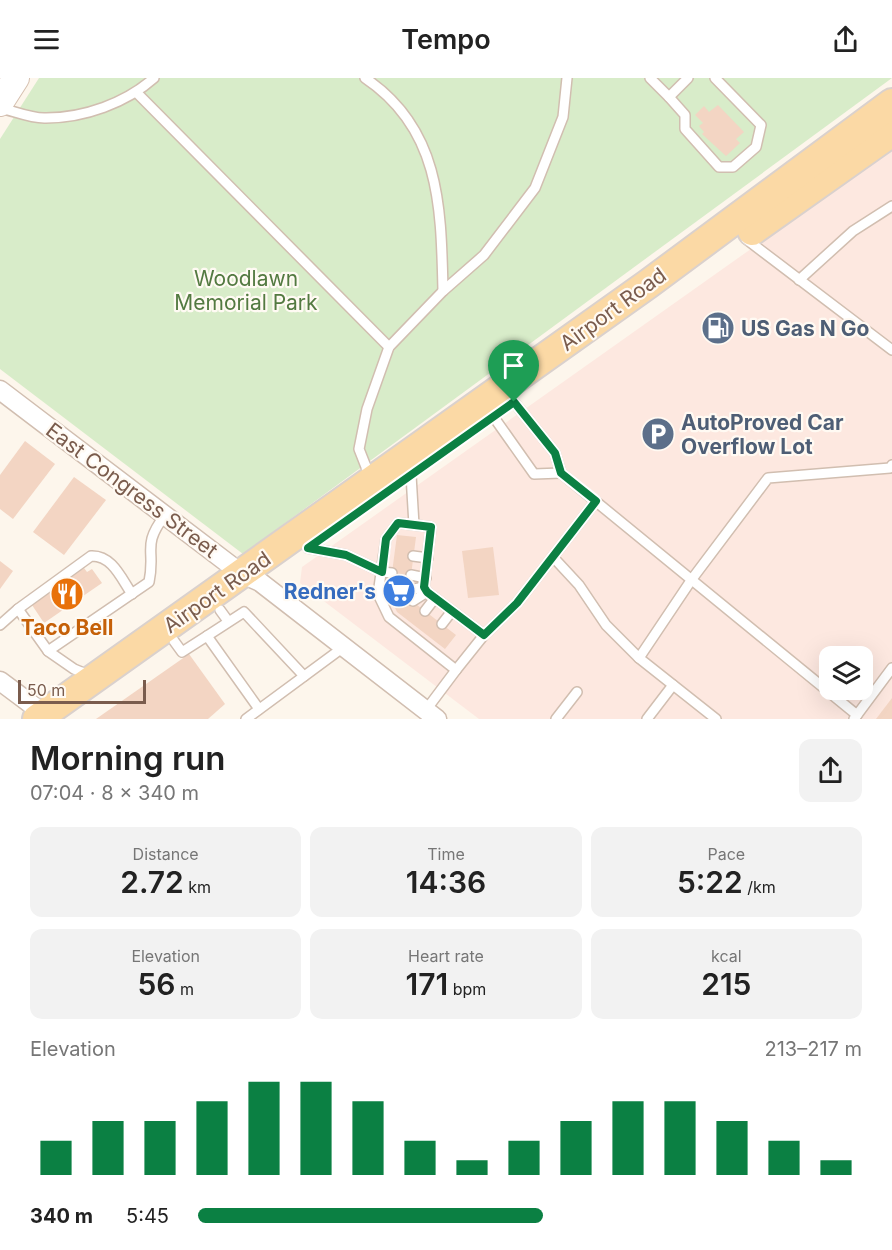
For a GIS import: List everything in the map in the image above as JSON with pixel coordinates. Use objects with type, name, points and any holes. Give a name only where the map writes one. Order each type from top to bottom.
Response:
[{"type":"main road","name":"Airport Road","points":[[50,718],[174,641],[224,615],[251,578],[371,482],[648,284],[892,103]]},
{"type":"main road","name":"Airport Road","points":[[50,718],[96,678],[251,578],[308,548],[892,132]]},
{"type":"street","points":[[0,106],[16,78]]},
{"type":"street","name":"East Congress Street","points":[[0,390],[165,515],[345,646],[432,715]]},
{"type":"street","points":[[0,681],[50,718]]},
{"type":"lane","points":[[0,106],[45,119],[99,110],[137,93],[154,78]]},
{"type":"lane","points":[[365,78],[388,93],[416,131],[436,182],[443,291]]},
{"type":"lane","points":[[371,482],[359,449],[367,409],[389,347],[443,291],[484,255],[534,188],[563,117],[567,78]]},
{"type":"lane","points":[[650,78],[685,115],[685,129],[719,167],[733,167],[756,147],[760,125],[715,78]]},
{"type":"lane","points":[[669,97],[688,78]]},
{"type":"lane","points":[[137,93],[389,347]]},
{"type":"lane","points":[[799,279],[853,231],[892,206]]},
{"type":"lane","points":[[744,237],[892,350]]},
{"type":"lane","points":[[504,409],[534,474],[561,473]]},
{"type":"lane","points":[[504,409],[555,453],[561,473],[692,579],[856,717],[892,668]]},
{"type":"lane","points":[[639,658],[692,579],[768,478],[890,468],[892,465]]},
{"type":"lane","points":[[411,475],[414,525]]},
{"type":"lane","points":[[432,715],[456,670],[484,635],[517,603],[596,501]]},
{"type":"lane","points":[[48,651],[149,582],[153,566],[149,546],[152,533],[165,515]]},
{"type":"lane","points":[[425,611],[431,527],[398,523],[386,539],[389,553],[382,572],[378,594],[408,634],[429,643],[456,670]]},
{"type":"lane","points":[[308,548],[346,555],[382,572],[392,573]]},
{"type":"lane","points":[[0,625],[18,609],[91,556],[100,555],[110,562],[132,594]]},
{"type":"lane","points":[[413,556],[428,558]]},
{"type":"lane","points":[[553,557],[579,585],[606,625],[639,658],[716,719]]},
{"type":"lane","points":[[411,575],[484,635]]},
{"type":"lane","points":[[409,590],[428,589]]},
{"type":"lane","points":[[412,601],[428,589]]},
{"type":"lane","points":[[378,594],[390,593]]},
{"type":"lane","points":[[18,609],[48,651],[74,669],[96,678]]},
{"type":"lane","points":[[442,624],[452,610]]},
{"type":"lane","points":[[174,641],[182,652],[207,636],[224,615],[244,612],[304,676]]},
{"type":"lane","points":[[408,634],[414,625]]},
{"type":"lane","points":[[207,636],[260,709]]},
{"type":"lane","points":[[246,719],[345,646]]},
{"type":"lane","points":[[648,719],[673,685]]},
{"type":"lane","points":[[556,719],[577,692]]},
{"type":"shaded area","points":[[892,149],[892,719],[479,719],[300,583],[302,567]]},
{"type":"green space","name":"Woodlawn Memorial Park","points":[[39,78],[892,78],[243,554],[0,369],[0,139]]},
{"type":"building","points":[[718,105],[744,132],[736,139],[740,143],[726,156],[702,134],[704,132],[699,126],[703,123],[695,115],[704,106],[709,112]]},
{"type":"building","points":[[25,441],[55,464],[13,519],[0,509],[0,475]]},
{"type":"building","points":[[74,477],[106,500],[64,555],[33,532]]},
{"type":"building","name":"Redner's","points":[[397,535],[416,537],[408,598],[456,635],[445,649],[397,612],[389,595]]},
{"type":"building","points":[[493,547],[499,595],[468,598],[462,551]]},
{"type":"building","points":[[0,561],[13,571],[0,589]]},
{"type":"building","name":"Taco Bell","points":[[84,568],[87,572],[92,569],[102,583],[44,623],[32,605]]},
{"type":"building","points":[[189,654],[225,704],[208,719],[96,719]]},
{"type":"building","points":[[892,698],[892,719],[876,719]]},
{"type":"place","name":"US Gas N Go","points":[[718,328]]},
{"type":"place","name":"AutoProved Car Overflow Lot","points":[[658,434]]},
{"type":"place","name":"Redner's","points":[[399,591]]},
{"type":"place","name":"Taco Bell","points":[[67,594]]},
{"type":"route","points":[[514,402],[555,453],[561,473],[596,501],[517,603],[484,635],[427,592],[424,587],[431,527],[398,523],[386,539],[382,572],[346,555],[308,548],[411,475],[514,402]]}]
